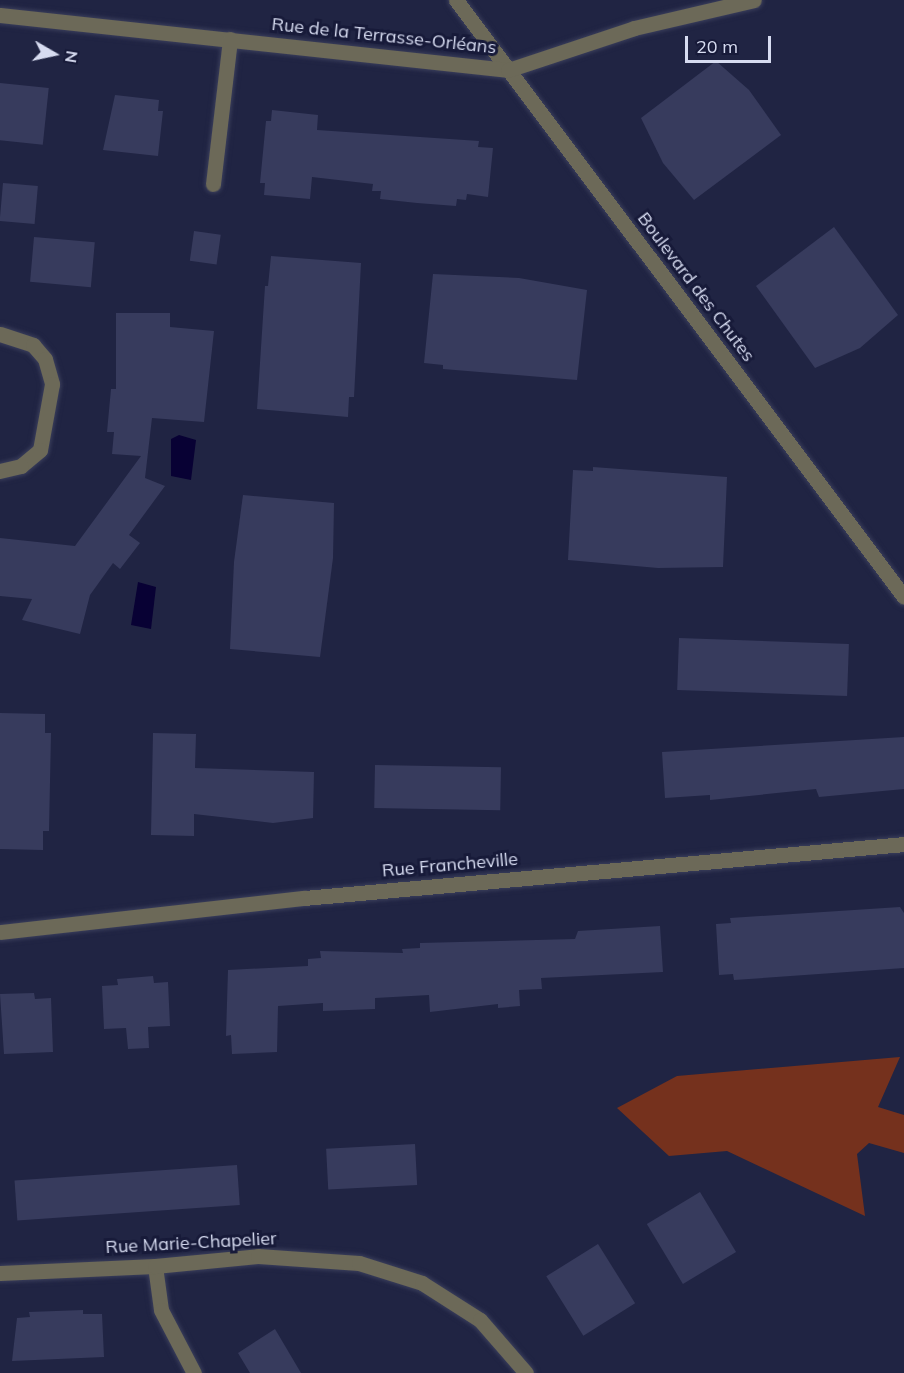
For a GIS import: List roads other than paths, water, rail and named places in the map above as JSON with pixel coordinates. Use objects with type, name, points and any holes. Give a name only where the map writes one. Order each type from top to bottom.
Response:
[{"type":"street","name":"Boulevard des Chutes","points":[[456,0],[904,597]]},
{"type":"street","name":"Rue de la Terrasse-Orléans","points":[[0,15],[508,70],[634,28],[754,0]]},
{"type":"street","points":[[213,184],[230,39]]},
{"type":"street","points":[[0,334],[33,345],[45,359],[52,384],[40,450],[21,466],[0,471]]},
{"type":"street","name":"Rue Francheville","points":[[0,932],[304,898],[904,844]]},
{"type":"street","name":"Rue Marie-Chapelier","points":[[0,1273],[154,1266],[258,1256],[359,1263],[422,1283],[480,1320],[526,1373]]},
{"type":"street","points":[[154,1266],[162,1310],[194,1373]]}]
